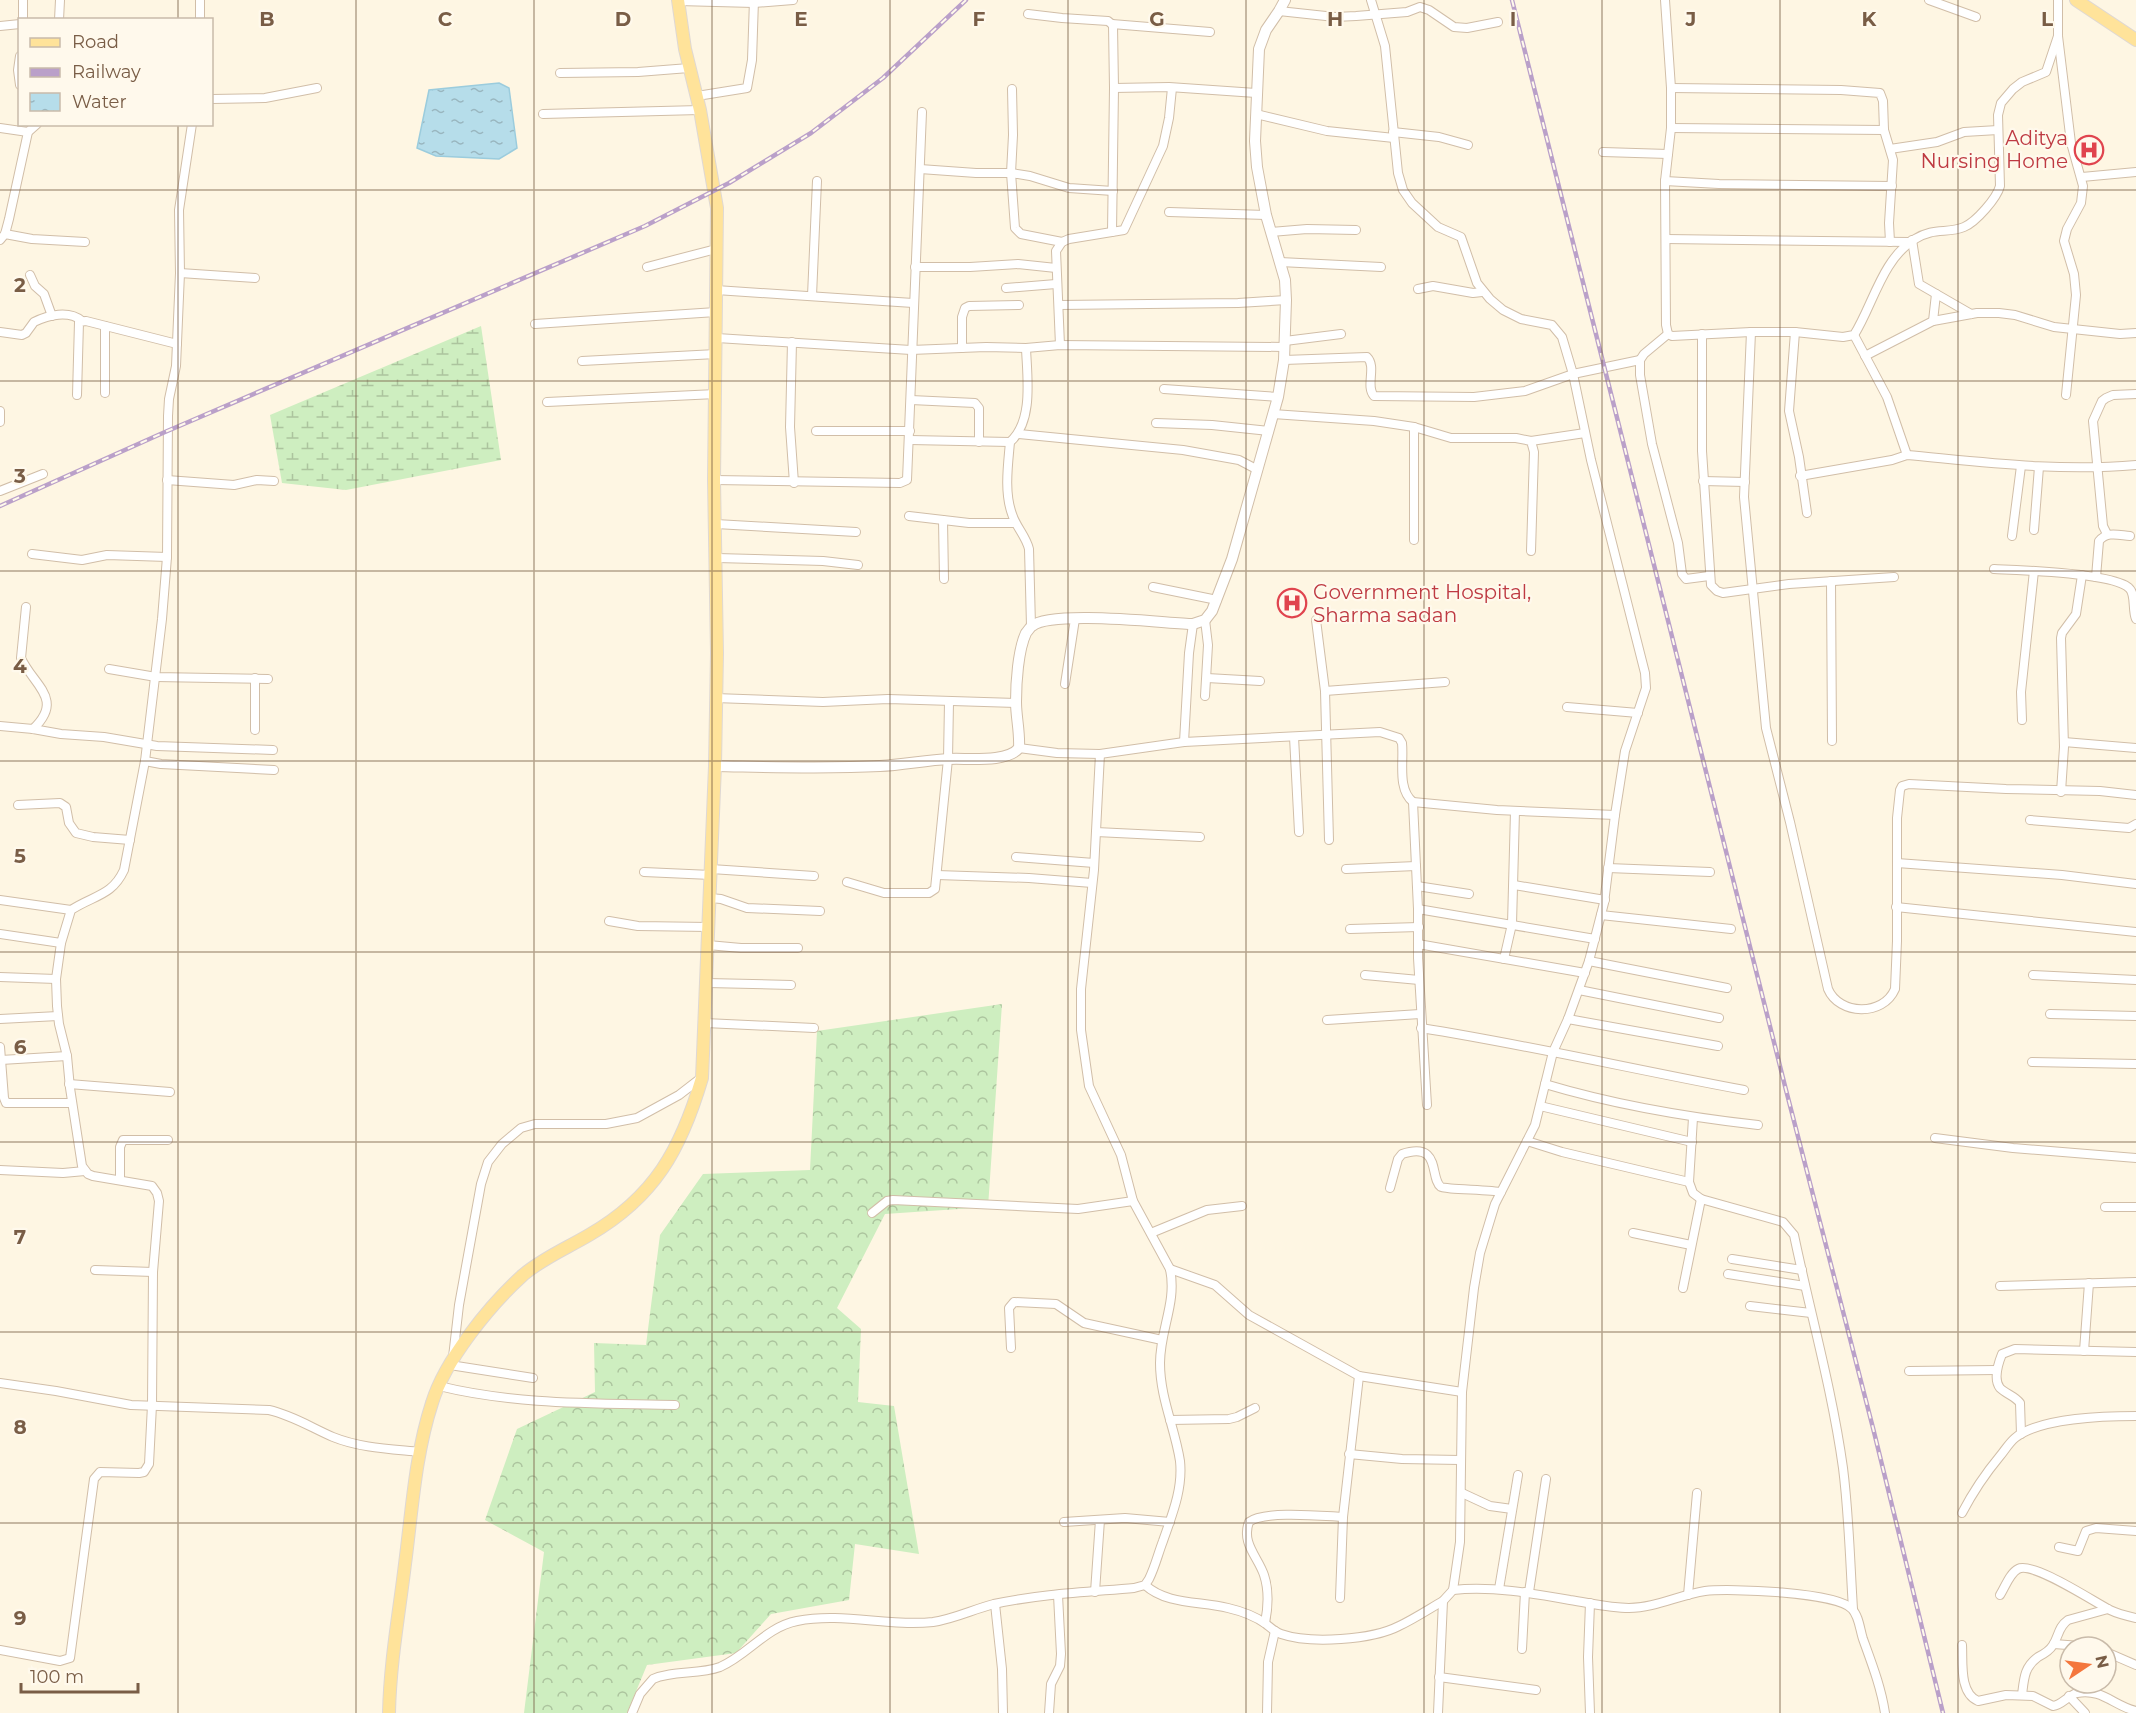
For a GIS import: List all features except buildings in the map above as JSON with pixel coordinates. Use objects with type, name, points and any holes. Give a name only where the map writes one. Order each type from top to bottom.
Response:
[{"type":"main road","points":[[2076,0],[2136,40]]},
{"type":"main road","points":[[389,1713],[396,1631],[420,1452],[429,1411],[439,1386],[452,1362],[490,1311],[524,1275],[564,1248],[610,1222],[641,1197],[669,1159],[692,1111],[702,1078],[715,766],[717,558],[714,480],[717,338],[715,189],[697,96],[689,68],[678,1]]},
{"type":"street","points":[[23,0],[23,18]]},
{"type":"street","points":[[59,18],[60,0]]},
{"type":"street","points":[[200,0],[201,18]]},
{"type":"street","points":[[678,1],[793,0]]},
{"type":"street","points":[[1031,626],[1048,621],[1076,618],[1193,624],[1205,620],[1217,600],[1232,559],[1274,414],[1284,360],[1285,280],[1266,215],[1257,167],[1256,93],[1261,40],[1285,0]]},
{"type":"street","points":[[1145,1585],[1161,1596],[1239,1611],[1284,1635],[1321,1639],[1362,1637],[1383,1633],[1399,1627],[1443,1601],[1453,1590],[1460,1542],[1462,1392],[1480,1253],[1495,1204],[1535,1125],[1553,1052],[1568,1019],[1589,961],[1605,900],[1625,752],[1646,688],[1645,673],[1585,433],[1574,374],[1562,337],[1552,325],[1521,319],[1503,310],[1482,292],[1461,237],[1433,223],[1402,190],[1398,173],[1385,46],[1371,0]]},
{"type":"street","points":[[1665,0],[1671,88],[1671,128],[1665,181],[1666,325],[1668,334]]},
{"type":"street","points":[[1929,0],[1977,17]]},
{"type":"street","points":[[2058,0],[2058,36],[2071,143],[2082,177],[2083,194],[2064,241],[2075,281],[2066,395]]},
{"type":"street","points":[[697,96],[747,88],[752,60],[754,1]]},
{"type":"street","points":[[1279,11],[1335,17],[1407,12],[1420,7],[1429,10],[1454,27],[1467,28],[1498,22]]},
{"type":"street","points":[[1028,14],[1210,32]]},
{"type":"street","points":[[0,26],[18,24]]},
{"type":"street","points":[[1112,24],[1114,88],[1112,232]]},
{"type":"street","points":[[1854,336],[1895,257],[1911,241],[1926,232],[1964,227],[1998,194],[2000,186],[1998,115],[2001,104],[2022,82],[2046,72],[2058,36]]},
{"type":"street","points":[[560,73],[638,72],[689,68]]},
{"type":"street","points":[[213,99],[266,98],[317,88]]},
{"type":"street","points":[[1114,88],[1172,88],[1256,93]]},
{"type":"street","points":[[1012,89],[1011,173],[1014,218],[1018,232],[1062,242],[1125,230],[1159,155],[1169,118],[1172,88]]},
{"type":"street","points":[[1671,88],[1878,92],[1882,96],[1884,130],[1893,160],[1890,242]]},
{"type":"street","points":[[543,114],[700,110]]},
{"type":"street","points":[[714,480],[794,483],[904,482],[907,480],[922,112]]},
{"type":"street","points":[[1256,114],[1327,131],[1439,137],[1468,145]]},
{"type":"street","points":[[0,900],[70,910],[116,886],[124,870],[145,761],[156,678],[167,557],[169,399],[177,366],[180,273],[179,210],[192,126]]},
{"type":"street","points":[[0,128],[32,127],[2,237],[85,242]]},
{"type":"street","points":[[1671,128],[1884,130]]},
{"type":"street","points":[[1890,148],[1937,142],[1964,132],[1998,130]]},
{"type":"street","points":[[1604,152],[1668,154]]},
{"type":"street","points":[[920,169],[1011,173],[1030,176],[1068,188],[1113,191]]},
{"type":"street","points":[[2082,177],[2136,172]]},
{"type":"street","points":[[812,296],[817,181]]},
{"type":"street","points":[[1665,181],[1719,184],[1892,186]]},
{"type":"street","points":[[1169,212],[1266,215]]},
{"type":"street","points":[[1271,232],[1307,229],[1356,230]]},
{"type":"street","points":[[1666,239],[1911,241]]},
{"type":"street","points":[[1911,241],[1919,284],[1972,314]]},
{"type":"street","points":[[1060,345],[1056,251],[1062,242]]},
{"type":"street","points":[[647,267],[716,249]]},
{"type":"street","points":[[1280,262],[1381,267]]},
{"type":"street","points":[[915,267],[1018,264],[1056,268]]},
{"type":"street","points":[[180,273],[255,278]]},
{"type":"street","points":[[30,275],[35,286],[44,294],[52,316]]},
{"type":"street","points":[[1006,288],[1056,284]]},
{"type":"street","points":[[1418,289],[1433,286],[1473,293],[1482,292]]},
{"type":"street","points":[[716,290],[913,303]]},
{"type":"street","points":[[1933,321],[1936,294]]},
{"type":"street","points":[[1059,305],[1238,303],[1286,300]]},
{"type":"street","points":[[962,348],[962,317],[965,308],[1019,305]]},
{"type":"street","points":[[535,324],[716,312]]},
{"type":"street","points":[[1865,356],[1933,321],[1972,314],[2015,315],[2054,327],[2120,334],[2136,333]]},
{"type":"street","points":[[0,332],[22,335],[34,322],[52,316],[73,315],[82,321],[177,344]]},
{"type":"street","points":[[77,395],[78,324],[82,321]]},
{"type":"street","points":[[105,326],[105,393]]},
{"type":"street","points":[[1752,332],[1744,507],[1766,728],[1828,989],[1836,1002],[1846,1007],[1865,1010],[1886,1001],[1895,989],[1897,818],[1900,790],[1905,784],[2061,792],[2100,791],[2136,795]]},
{"type":"street","points":[[1668,334],[1677,336],[1795,332],[1854,336]]},
{"type":"street","points":[[1795,332],[1789,411],[1800,457],[1800,476],[1807,513]]},
{"type":"street","points":[[717,338],[911,350],[1026,348],[1060,345],[1285,344],[1341,334]]},
{"type":"street","points":[[1668,334],[1644,354],[1640,360],[1640,375],[1652,444],[1678,543],[1682,574],[1686,579],[1709,576]]},
{"type":"street","points":[[1702,334],[1703,481],[1711,585],[1723,593],[1753,588],[1894,577]]},
{"type":"street","points":[[1854,336],[1887,397],[1907,455]]},
{"type":"street","points":[[792,342],[790,427],[794,483]]},
{"type":"street","points":[[816,431],[1010,442],[1019,434],[1027,398],[1026,348]]},
{"type":"street","points":[[582,361],[716,354]]},
{"type":"street","points":[[1284,360],[1367,357],[1371,362],[1370,390],[1374,396],[1474,397],[1525,391],[1574,374],[1640,360]]},
{"type":"street","points":[[1164,389],[1278,397]]},
{"type":"street","points":[[547,402],[716,394]]},
{"type":"street","points":[[2107,534],[2103,526],[2093,421],[2096,411],[2106,398],[2113,395],[2136,394]]},
{"type":"street","points":[[911,400],[975,403],[979,408],[979,442]]},
{"type":"street","points":[[0,411],[0,422]]},
{"type":"street","points":[[1274,414],[1374,421],[1414,427],[1451,438],[1516,438],[1531,441],[1585,433]]},
{"type":"street","points":[[1156,423],[1212,425],[1269,431]]},
{"type":"street","points":[[1414,427],[1414,540]]},
{"type":"street","points":[[1019,434],[1183,450],[1239,460],[1258,470]]},
{"type":"street","points":[[1531,441],[1534,452],[1531,551]]},
{"type":"street","points":[[715,766],[840,768],[883,766],[1007,756],[1019,748],[1016,703],[1023,643],[1031,626],[1029,549],[1009,507],[1010,442]]},
{"type":"street","points":[[1800,476],[1892,460],[1907,455],[2039,467],[2096,469],[2136,465]]},
{"type":"street","points":[[2012,536],[2021,466]]},
{"type":"street","points":[[2034,530],[2039,467]]},
{"type":"street","points":[[0,491],[43,474]]},
{"type":"street","points":[[167,480],[234,485],[257,480],[274,481]]},
{"type":"street","points":[[1703,481],[1745,482]]},
{"type":"street","points":[[909,516],[980,524],[1015,523]]},
{"type":"street","points":[[943,520],[944,579]]},
{"type":"street","points":[[716,524],[856,532]]},
{"type":"street","points":[[2096,577],[2099,541],[2107,534],[2130,536]]},
{"type":"street","points":[[32,555],[82,560],[107,555],[167,557]]},
{"type":"street","points":[[717,558],[823,561],[858,565]]},
{"type":"street","points":[[1994,569],[2082,575],[2126,585],[2130,589],[2136,619]]},
{"type":"street","points":[[2022,720],[2021,692],[2034,571]]},
{"type":"street","points":[[2061,792],[2064,742],[2061,638],[2062,633],[2076,614],[2082,575]]},
{"type":"street","points":[[1831,581],[1832,741]]},
{"type":"street","points":[[1153,587],[1217,600]]},
{"type":"street","points":[[26,607],[21,658],[39,684],[47,703],[44,717],[33,729]]},
{"type":"street","points":[[1065,684],[1076,618]]},
{"type":"street","points":[[1205,620],[1208,645],[1205,696]]},
{"type":"street","points":[[1316,620],[1324,691],[1329,840]]},
{"type":"street","points":[[1184,742],[1188,653],[1193,624]]},
{"type":"street","points":[[109,669],[156,678],[268,679]]},
{"type":"street","points":[[255,678],[255,730]]},
{"type":"street","points":[[1207,678],[1260,681]]},
{"type":"street","points":[[1324,691],[1445,682]]},
{"type":"street","points":[[715,698],[823,702],[888,699],[1016,703]]},
{"type":"street","points":[[847,882],[885,893],[935,890],[948,759],[949,702]]},
{"type":"street","points":[[1567,707],[1638,713]]},
{"type":"street","points":[[0,726],[116,738],[147,745],[273,750]]},
{"type":"street","points":[[1019,748],[1057,753],[1100,754],[1184,742],[1326,734],[1380,732],[1399,738],[1402,748],[1403,784],[1407,795],[1413,802],[1419,909],[1420,1014],[1427,1105]]},
{"type":"street","points":[[1294,737],[1299,832]]},
{"type":"street","points":[[2064,742],[2136,748]]},
{"type":"street","points":[[632,1713],[640,1694],[653,1679],[719,1667],[736,1658],[768,1633],[797,1621],[852,1618],[936,1621],[995,1604],[1134,1588],[1145,1585],[1151,1574],[1170,1522],[1181,1474],[1180,1460],[1164,1402],[1160,1364],[1162,1340],[1173,1289],[1170,1269],[1133,1201],[1121,1155],[1089,1086],[1081,1030],[1081,989],[1094,863],[1100,754]]},
{"type":"street","points":[[145,761],[161,764],[274,770]]},
{"type":"street","points":[[1413,802],[1515,811],[1615,815]]},
{"type":"street","points":[[18,805],[60,803],[66,807],[69,823],[76,833],[130,840]]},
{"type":"street","points":[[1504,959],[1512,924],[1515,811]]},
{"type":"street","points":[[2030,820],[2129,828],[2136,824]]},
{"type":"street","points":[[1096,832],[1200,837]]},
{"type":"street","points":[[1016,857],[1094,863]]},
{"type":"street","points":[[1897,863],[2062,875],[2136,884]]},
{"type":"street","points":[[1346,869],[1416,866]]},
{"type":"street","points":[[1608,868],[1710,872]]},
{"type":"street","points":[[644,872],[814,876]]},
{"type":"street","points":[[937,875],[1092,883]]},
{"type":"street","points":[[1514,885],[1605,900]]},
{"type":"street","points":[[1417,886],[1469,894]]},
{"type":"street","points":[[710,898],[722,899],[747,908],[820,911]]},
{"type":"street","points":[[1896,907],[2136,932]]},
{"type":"street","points":[[1419,909],[1595,939]]},
{"type":"street","points":[[0,1650],[60,1661],[70,1658],[94,1479],[100,1472],[139,1473],[147,1468],[153,1405],[153,1272],[159,1201],[152,1186],[93,1176],[82,1166],[69,1084],[67,1056],[58,1016],[56,979],[61,943],[70,910]]},
{"type":"street","points":[[1601,915],[1731,929]]},
{"type":"street","points":[[609,921],[638,926],[709,927]]},
{"type":"street","points":[[1350,929],[1419,927]]},
{"type":"street","points":[[0,935],[61,943]]},
{"type":"street","points":[[1418,944],[1585,974]]},
{"type":"street","points":[[708,945],[741,948],[798,948]]},
{"type":"street","points":[[1589,961],[1727,988]]},
{"type":"street","points":[[1365,975],[1419,980]]},
{"type":"street","points":[[2032,975],[2136,980]]},
{"type":"street","points":[[0,977],[56,979]]},
{"type":"street","points":[[707,983],[791,985]]},
{"type":"street","points":[[1579,990],[1719,1018]]},
{"type":"street","points":[[1327,1020],[1420,1014]]},
{"type":"street","points":[[2050,1014],[2136,1016]]},
{"type":"street","points":[[0,1019],[58,1016]]},
{"type":"street","points":[[1568,1019],[1718,1046]]},
{"type":"street","points":[[705,1023],[814,1028]]},
{"type":"street","points":[[1421,1028],[1744,1090]]},
{"type":"street","points":[[0,1047],[6,1103],[72,1103]]},
{"type":"street","points":[[1,1060],[67,1056]]},
{"type":"street","points":[[2032,1062],[2136,1064]]},
{"type":"street","points":[[533,1378],[452,1362],[459,1305],[481,1184],[488,1162],[502,1144],[520,1128],[535,1124],[606,1124],[637,1118],[679,1095],[702,1078]]},
{"type":"street","points":[[69,1084],[170,1092]]},
{"type":"street","points":[[1545,1084],[1591,1098],[1693,1118],[1758,1125]]},
{"type":"street","points":[[1540,1106],[1692,1142]]},
{"type":"street","points":[[1693,1118],[1689,1182],[1693,1194],[1701,1199],[1783,1222],[1794,1235],[1832,1407],[1842,1466],[1848,1515],[1853,1609],[1878,1678],[1885,1713]]},
{"type":"street","points":[[1935,1138],[2013,1148],[2136,1158]]},
{"type":"street","points":[[120,1180],[120,1147],[123,1140],[168,1140]]},
{"type":"street","points":[[1527,1141],[1562,1152],[1689,1182]]},
{"type":"street","points":[[1390,1188],[1398,1159],[1402,1154],[1413,1152],[1429,1157],[1441,1187],[1502,1192]]},
{"type":"street","points":[[0,1170],[63,1173],[85,1171]]},
{"type":"street","points":[[1683,1288],[1701,1199]]},
{"type":"street","points":[[872,1213],[887,1201],[893,1200],[1078,1209],[1133,1201]]},
{"type":"street","points":[[1150,1233],[1207,1210],[1242,1206]]},
{"type":"street","points":[[2104,1207],[2136,1208]]},
{"type":"street","points":[[1633,1233],[1691,1245]]},
{"type":"street","points":[[1732,1259],[1802,1270]]},
{"type":"street","points":[[1170,1269],[1215,1285],[1249,1315],[1359,1376],[1462,1392]]},
{"type":"street","points":[[95,1270],[153,1272]]},
{"type":"street","points":[[1728,1274],[1805,1286]]},
{"type":"street","points":[[2000,1286],[2136,1282]]},
{"type":"street","points":[[2084,1351],[2089,1283]]},
{"type":"street","points":[[1011,1348],[1009,1308],[1014,1302],[1056,1304],[1084,1323],[1162,1340]]},
{"type":"street","points":[[1750,1306],[1811,1313]]},
{"type":"street","points":[[2021,1434],[2020,1403],[2000,1388],[1998,1382],[1997,1370],[2002,1354],[2015,1349],[2136,1352]]},
{"type":"street","points":[[1909,1371],[1997,1370]]},
{"type":"street","points":[[1340,1598],[1343,1517],[1359,1376]]},
{"type":"street","points":[[0,1383],[56,1391],[131,1406],[269,1410],[291,1417],[334,1437],[367,1446],[420,1452]]},
{"type":"street","points":[[439,1386],[487,1395],[541,1401],[675,1405]]},
{"type":"street","points":[[1170,1420],[1229,1419],[1255,1408]]},
{"type":"street","points":[[1962,1513],[1975,1488],[2014,1439],[2021,1434],[2059,1422],[2136,1416]]},
{"type":"street","points":[[1349,1454],[1402,1459],[1460,1460]]},
{"type":"street","points":[[1499,1589],[1518,1475]]},
{"type":"street","points":[[1522,1649],[1527,1592],[1546,1479]]},
{"type":"street","points":[[1461,1493],[1490,1506],[1512,1509]]},
{"type":"street","points":[[1688,1595],[1697,1493]]},
{"type":"street","points":[[1265,1623],[1266,1582],[1248,1545],[1249,1522],[1266,1516],[1343,1517]]},
{"type":"street","points":[[1064,1522],[1125,1518],[1170,1522]]},
{"type":"street","points":[[1095,1592],[1100,1520]]},
{"type":"street","points":[[2059,1547],[2078,1551],[2086,1531],[2093,1528],[2136,1532]]},
{"type":"street","points":[[2000,1595],[2014,1572],[2027,1567],[2051,1577],[2108,1609],[2136,1618]]},
{"type":"street","points":[[1453,1590],[1499,1589],[1632,1608],[1721,1589],[1758,1590],[1838,1601],[1853,1609]]},
{"type":"street","points":[[1049,1713],[1051,1684],[1060,1666],[1058,1595]]},
{"type":"street","points":[[1438,1713],[1443,1601]]},
{"type":"street","points":[[1590,1603],[1588,1657],[1590,1713]]},
{"type":"street","points":[[995,1604],[1002,1669],[1003,1713]]},
{"type":"street","points":[[2022,1695],[2024,1676],[2028,1666],[2054,1644],[2059,1629],[2068,1620],[2108,1609]]},
{"type":"street","points":[[1267,1713],[1268,1662],[1275,1631]]},
{"type":"street","points":[[2054,1644],[2058,1644]]},
{"type":"street","points":[[1962,1645],[1965,1683],[1973,1699],[1984,1701],[2006,1695],[2033,1695],[2052,1706],[2060,1704],[2068,1696],[2088,1691],[2097,1692],[2136,1711]]},
{"type":"street","points":[[2118,1657],[2136,1665]]},
{"type":"street","points":[[1439,1677],[1536,1690]]},
{"type":"street","points":[[2068,1696],[2085,1713]]},
{"type":"green space","points":[[481,326],[501,460],[346,490],[282,483],[270,415]]},
{"type":"green space","points":[[1002,1004],[988,1207],[885,1214],[837,1308],[861,1329],[858,1402],[894,1406],[919,1554],[855,1544],[849,1600],[771,1614],[736,1653],[647,1665],[627,1713],[524,1713],[544,1552],[485,1520],[517,1429],[595,1392],[594,1343],[646,1345],[660,1235],[703,1174],[810,1170],[817,1031]]},
{"type":"water","points":[[499,83],[509,88],[517,148],[499,159],[436,156],[417,148],[429,90]]},
{"type":"railway","points":[[0,506],[165,432],[645,226],[729,183],[811,133],[883,78],[966,0]]},
{"type":"railway","points":[[1512,0],[1943,1713]]},
{"type":"place","name":"Aditya Nursing Home","points":[[2089,150]]},
{"type":"place","name":"Government Hospital, Sharma sadan","points":[[1292,603]]}]
